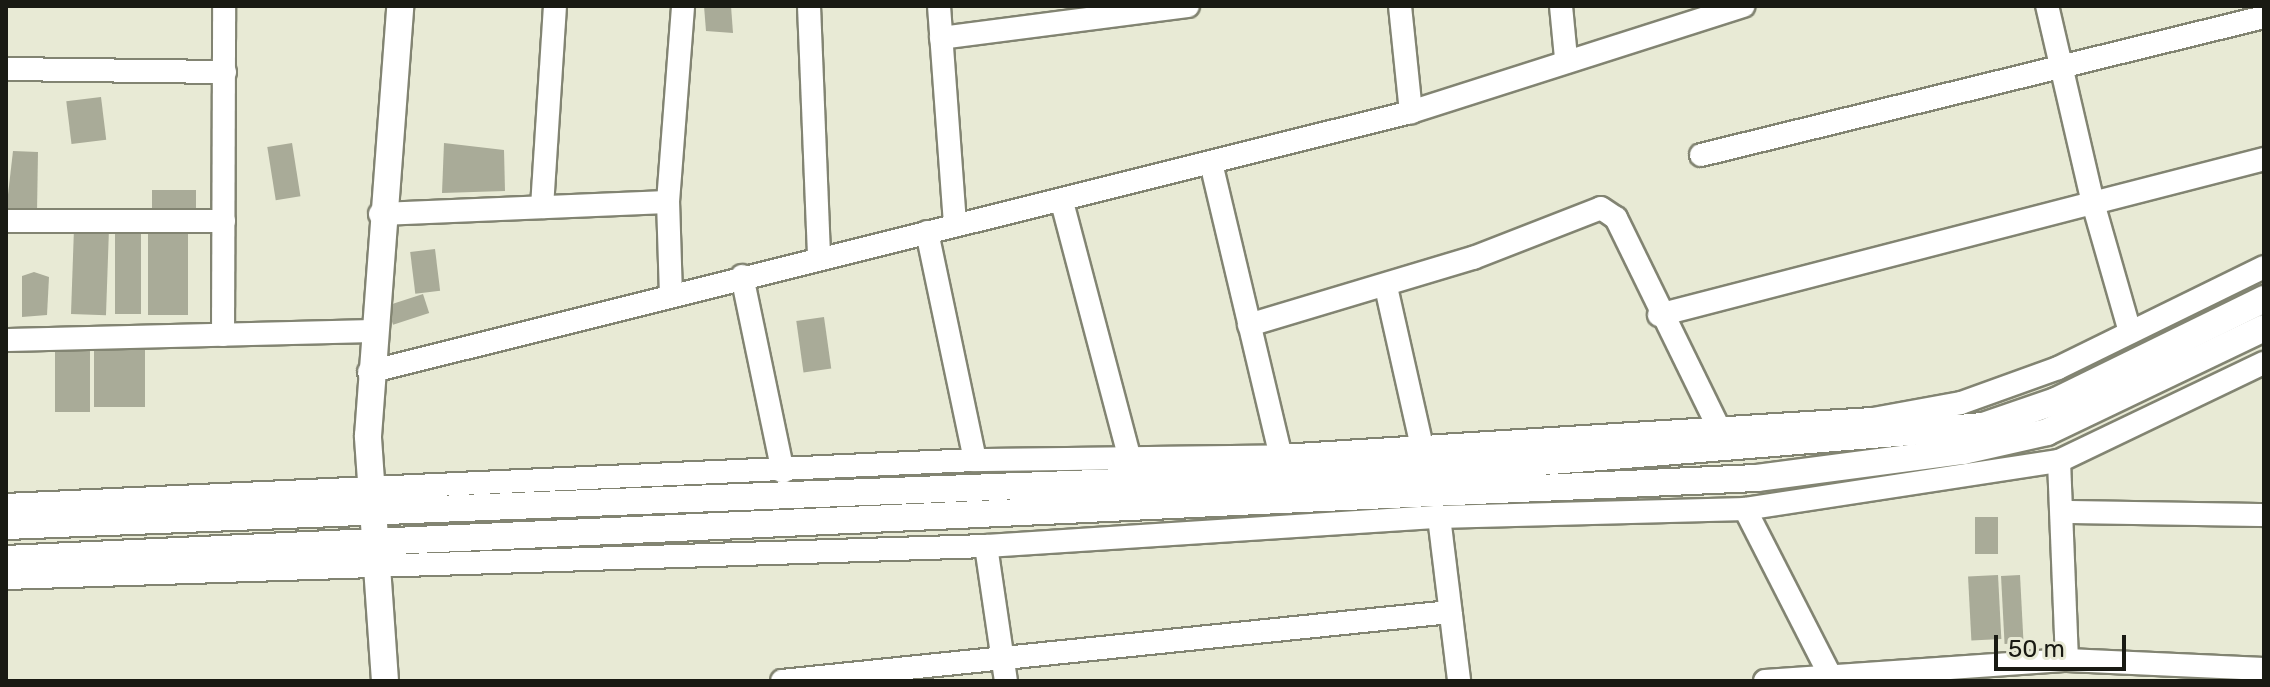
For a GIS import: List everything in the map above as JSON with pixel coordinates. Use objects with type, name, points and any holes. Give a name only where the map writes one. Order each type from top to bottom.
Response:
[{"type":"street","points":[[223,335],[224,6]]},
{"type":"street","points":[[385,681],[370,501],[369,372],[400,6]]},
{"type":"street","points":[[542,207],[555,6]]},
{"type":"street","points":[[671,296],[668,202],[683,6]]},
{"type":"street","points":[[809,6],[819,258]]},
{"type":"street","points":[[939,6],[955,225]]},
{"type":"street","points":[[941,38],[1188,6]]},
{"type":"street","points":[[1400,6],[1411,112]]},
{"type":"street","points":[[1561,6],[1566,58]]},
{"type":"street","points":[[2047,6],[2093,203],[2130,332]]},
{"type":"street","points":[[369,372],[742,276],[1062,202],[1411,112],[1566,58],[1739,7]]},
{"type":"street","points":[[1701,155],[2264,17]]},
{"type":"street","points":[[6,69],[225,72]]},
{"type":"street","points":[[1659,315],[2264,159]]},
{"type":"street","points":[[1211,163],[1281,456]]},
{"type":"street","points":[[380,214],[668,202]]},
{"type":"street","points":[[1062,202],[1130,459]]},
{"type":"street","points":[[1249,325],[1386,287],[1601,208],[1616,218],[1659,315],[1720,430]]},
{"type":"street","points":[[6,221],[224,221]]},
{"type":"street","points":[[927,232],[975,460]]},
{"type":"street","points":[[6,526],[975,460],[1281,456],[1720,430],[1961,403],[2130,332],[2264,267]]},
{"type":"street","points":[[742,276],[783,472]]},
{"type":"street","points":[[1386,287],[1422,447]]},
{"type":"street","points":[[6,505],[370,501],[1453,469],[1983,426],[2056,401],[2264,299]]},
{"type":"street","points":[[6,578],[373,554],[1459,496],[1839,470],[2047,432],[2264,328]]},
{"type":"street","points":[[6,340],[372,331]]},
{"type":"street","points":[[6,559],[986,546],[1439,517],[1745,509],[2059,461],[2264,363]]},
{"type":"street","points":[[2059,461],[2066,512],[2067,660]]},
{"type":"street","points":[[1745,509],[1830,675]]},
{"type":"street","points":[[2066,512],[2264,515]]},
{"type":"street","points":[[1439,517],[1459,681]]},
{"type":"street","points":[[986,546],[1006,681]]},
{"type":"street","points":[[782,681],[1450,612]]},
{"type":"street","points":[[1765,681],[1830,675],[1934,672],[2067,660],[2264,669]]},
{"type":"building","points":[[704,6],[731,6],[733,33],[706,31]]},
{"type":"building","points":[[101,97],[106,140],[72,144],[66,101]]},
{"type":"building","points":[[292,143],[300,196],[276,200],[267,147]]},
{"type":"building","points":[[444,143],[504,150],[505,191],[442,193]]},
{"type":"building","points":[[13,151],[38,152],[37,212],[6,212]]},
{"type":"building","points":[[152,190],[196,190],[196,209],[152,209]]},
{"type":"building","points":[[74,228],[109,229],[106,315],[71,314]]},
{"type":"building","points":[[115,228],[141,228],[141,314],[115,314]]},
{"type":"building","points":[[148,231],[188,231],[188,315],[148,315]]},
{"type":"building","points":[[435,249],[440,291],[415,294],[410,252]]},
{"type":"building","points":[[34,272],[49,277],[47,315],[22,317],[22,276]]},
{"type":"building","points":[[423,294],[429,313],[393,325],[387,306]]},
{"type":"building","points":[[824,317],[831,368],[804,372],[796,321]]},
{"type":"building","points":[[55,343],[90,343],[90,412],[55,412]]},
{"type":"building","points":[[94,345],[145,345],[145,407],[94,407]]},
{"type":"building","points":[[1975,517],[1998,517],[1998,554],[1975,554]]},
{"type":"building","points":[[1998,575],[2001,639],[1971,640],[1968,577]]},
{"type":"building","points":[[2020,575],[2024,643],[2005,644],[2001,576]]}]
